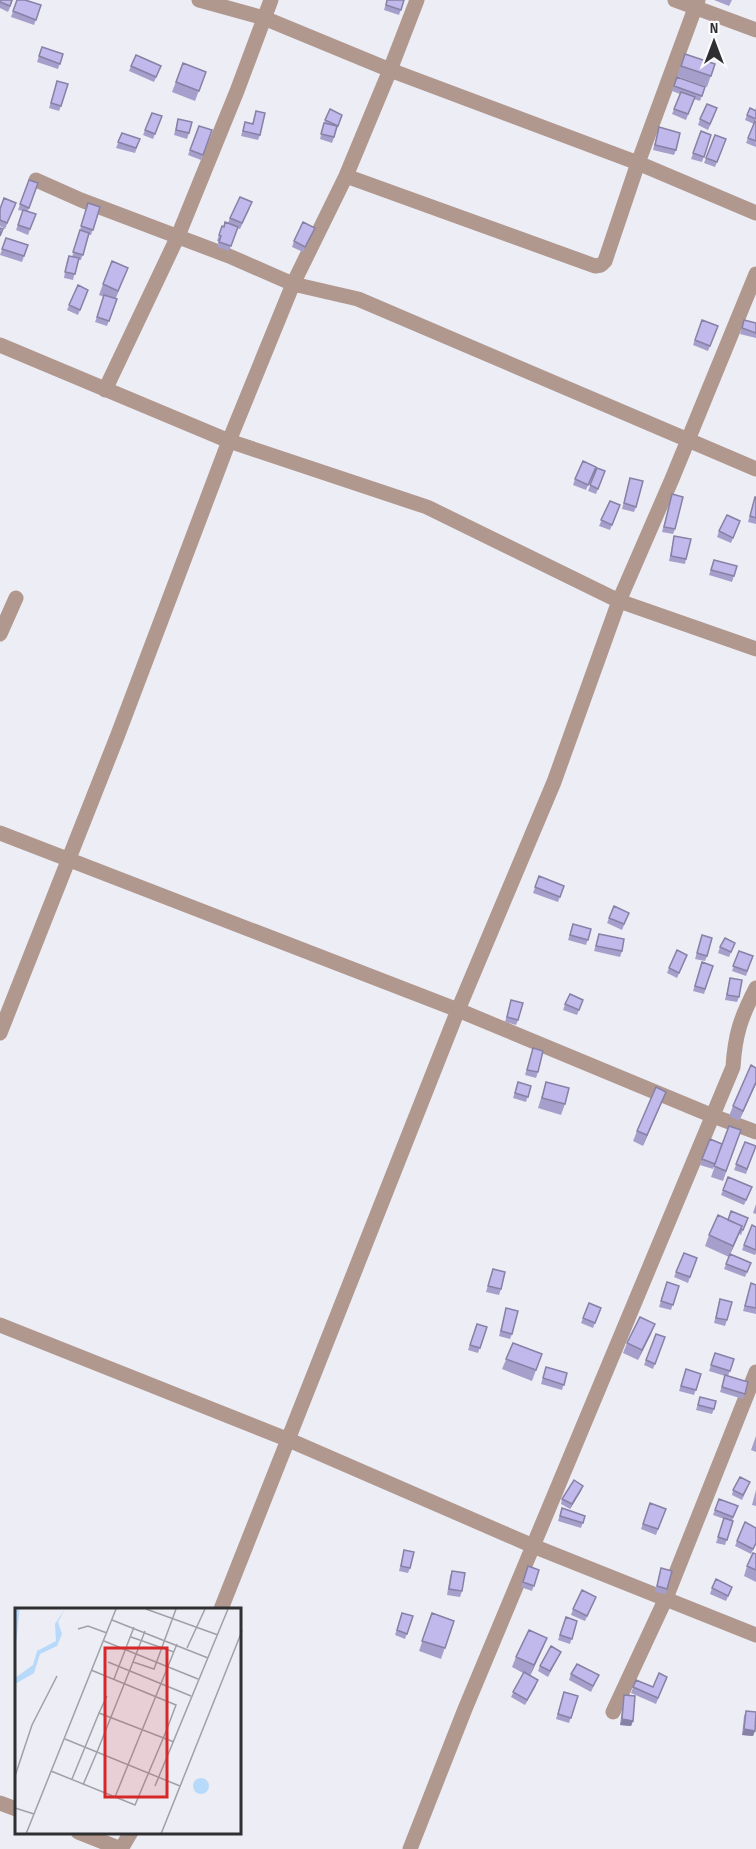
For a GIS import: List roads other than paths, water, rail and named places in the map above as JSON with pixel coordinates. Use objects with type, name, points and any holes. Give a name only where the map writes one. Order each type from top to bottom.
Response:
[{"type":"street","points":[[199,0],[264,18],[390,70],[638,163],[756,213]]},
{"type":"street","points":[[105,390],[178,236],[271,0]]},
{"type":"street","points":[[0,1033],[69,860],[229,441],[293,284],[346,176],[417,0]]},
{"type":"street","points":[[675,0],[697,4],[756,30]]},
{"type":"street","points":[[346,176],[594,266],[601,265],[605,261],[638,163],[697,4]]},
{"type":"street","points":[[36,180],[293,284],[358,299],[756,469]]},
{"type":"street","points":[[221,1608],[458,1010],[554,782],[619,601],[756,274]]},
{"type":"street","points":[[0,345],[229,441],[427,507],[619,601],[756,649]]},
{"type":"street","points":[[0,634],[16,598]]},
{"type":"street","points":[[0,833],[458,1010],[756,1132]]},
{"type":"street","points":[[410,1849],[465,1709],[733,1067],[736,1035],[741,1017],[756,988]]},
{"type":"street","points":[[0,1325],[289,1440],[534,1546],[756,1635]]},
{"type":"street","points":[[613,1712],[666,1598],[756,1372]]},
{"type":"street","points":[[0,1803],[15,1809]]},
{"type":"street","points":[[81,1834],[121,1849],[130,1834]]}]
